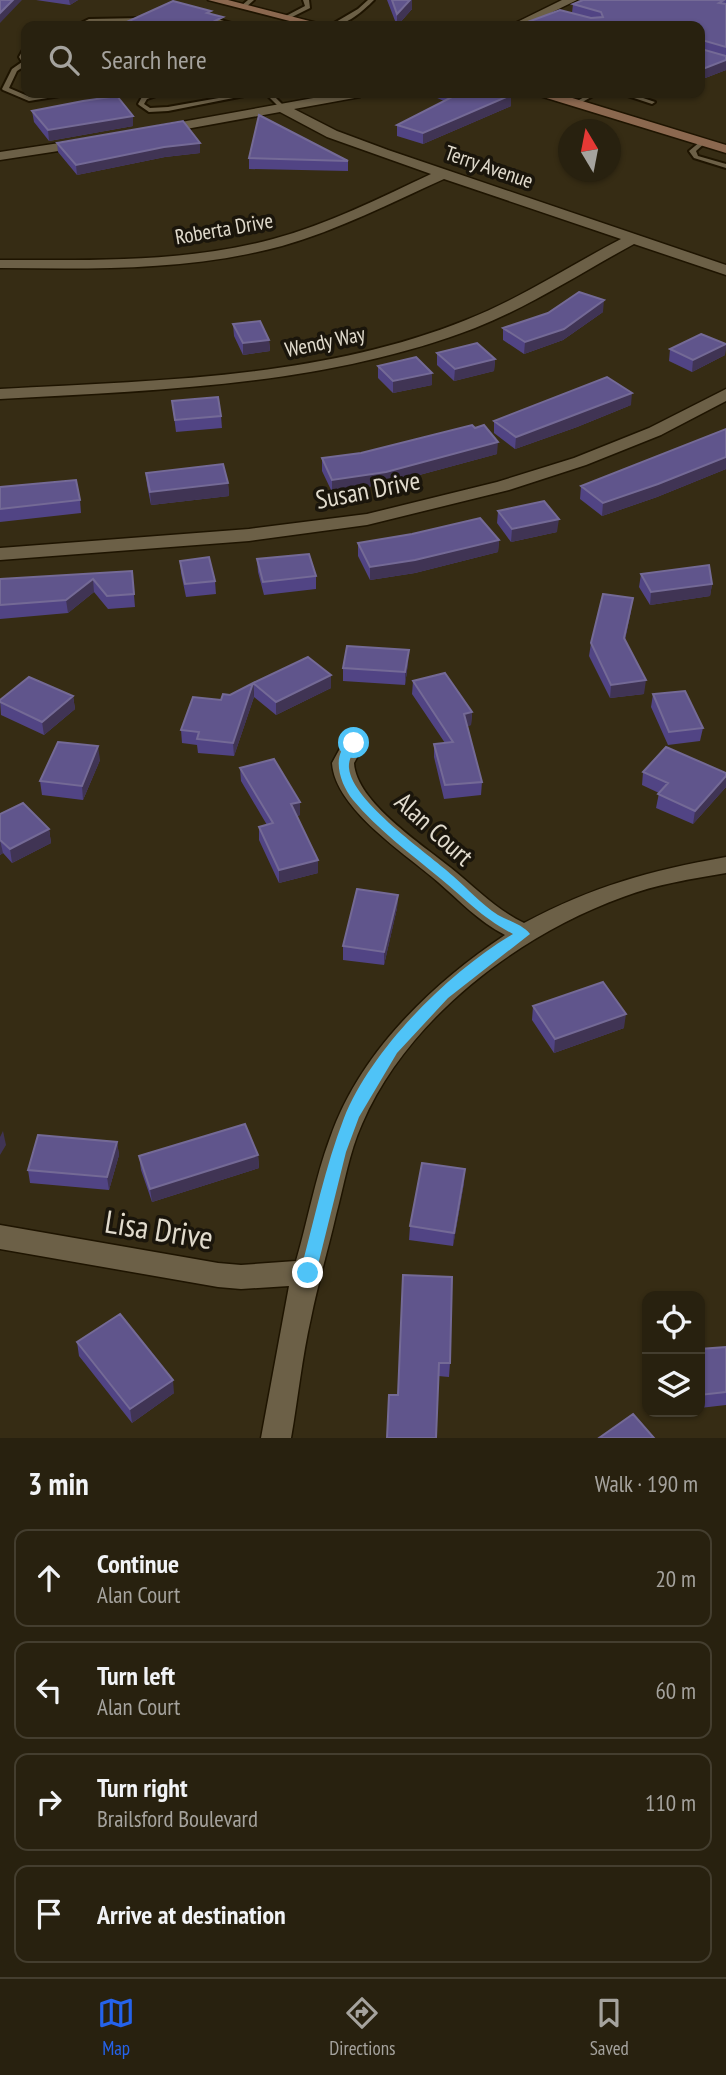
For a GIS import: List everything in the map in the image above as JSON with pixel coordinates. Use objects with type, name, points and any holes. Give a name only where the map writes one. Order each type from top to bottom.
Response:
[{"type":"main road","points":[[214,0],[247,3],[302,21]]},
{"type":"main road","points":[[560,98],[726,149]]},
{"type":"street","points":[[526,21],[571,0]]},
{"type":"street","points":[[146,132],[334,98]]},
{"type":"street","name":"Terry Avenue","points":[[283,108],[332,134],[726,270]]},
{"type":"street","points":[[0,156],[96,141]]},
{"type":"street","name":"Roberta Drive","points":[[0,264],[134,263],[225,254],[316,230],[443,174]]},
{"type":"street","name":"Wendy Way","points":[[0,394],[213,382],[351,359],[432,337],[499,312],[634,238]]},
{"type":"street","name":"Susan Drive","points":[[0,554],[185,541],[361,521],[456,499],[570,465],[623,445],[726,394]]},
{"type":"street","name":"Alan Court","points":[[354,743],[348,751],[343,768],[356,796],[413,851],[447,877],[466,896],[494,918],[524,934]]},
{"type":"street","points":[[276,1438],[296,1317],[339,1152],[352,1115],[392,1049],[443,994],[498,950],[524,934],[564,913],[630,886],[665,876],[726,865]]},
{"type":"street","name":"Lisa Drive","points":[[0,1237],[218,1275],[241,1277],[308,1273]]},
{"type":"lane","points":[[288,17],[308,7],[306,0]]},
{"type":"lane","points":[[341,21],[371,0]]},
{"type":"lane","points":[[545,12],[558,15]]},
{"type":"lane","points":[[199,16],[218,21]]},
{"type":"lane","points":[[89,21],[152,18]]},
{"type":"lane","points":[[21,65],[14,70],[5,89],[21,96]]},
{"type":"lane","points":[[144,98],[141,104],[149,110],[228,98]]},
{"type":"lane","points":[[273,98],[283,108]]},
{"type":"lane","points":[[576,103],[586,98]]},
{"type":"lane","points":[[639,98],[652,102]]},
{"type":"lane","points":[[703,142],[692,152],[696,157],[726,166]]},
{"type":"building","points":[[0,0],[13,0],[0,13]]},
{"type":"building","points":[[392,0],[410,0],[397,14]]},
{"type":"building","points":[[583,0],[724,0],[719,3],[726,4],[726,47],[705,41],[705,21],[530,21],[560,10],[591,18],[603,17],[601,12],[573,4]]},
{"type":"building","points":[[173,1],[223,17],[215,21],[129,21]]},
{"type":"building","points":[[705,50],[726,56],[726,60],[705,68]]},
{"type":"building","points":[[119,98],[133,116],[48,130],[32,111],[83,101]]},
{"type":"building","points":[[450,98],[504,98],[423,133],[397,125]]},
{"type":"building","points":[[259,115],[348,161],[249,158]]},
{"type":"building","points":[[183,121],[200,143],[164,147],[76,165],[57,143]]},
{"type":"building","points":[[579,292],[604,300],[564,329],[525,342],[503,328],[548,313]]},
{"type":"building","points":[[260,321],[269,340],[243,343],[233,324]]},
{"type":"building","points":[[701,334],[726,344],[693,360],[670,349]]},
{"type":"building","points":[[477,343],[495,359],[455,369],[437,353]]},
{"type":"building","points":[[416,357],[432,373],[393,381],[378,366]]},
{"type":"building","points":[[607,377],[632,393],[516,437],[494,421]]},
{"type":"building","points":[[218,397],[221,416],[175,420],[172,401]]},
{"type":"building","points":[[472,425],[475,428],[484,425],[498,442],[386,472],[332,480],[322,458],[361,453]]},
{"type":"building","points":[[726,429],[726,457],[658,484],[603,503],[581,486]]},
{"type":"building","points":[[223,464],[228,483],[150,492],[146,473]]},
{"type":"building","points":[[76,480],[80,500],[0,509],[0,487]]},
{"type":"building","points":[[544,501],[559,519],[512,529],[498,511]]},
{"type":"building","points":[[480,518],[499,540],[415,560],[370,567],[358,543],[412,534]]},
{"type":"building","points":[[309,554],[316,576],[263,582],[257,559]]},
{"type":"building","points":[[209,557],[215,581],[185,584],[180,561]]},
{"type":"building","points":[[709,565],[712,584],[651,592],[641,574]]},
{"type":"building","points":[[132,571],[134,594],[107,596],[93,579],[66,600],[0,605],[0,579]]},
{"type":"building","points":[[603,594],[633,598],[624,638],[646,680],[611,685],[591,643]]},
{"type":"building","points":[[347,646],[409,650],[405,672],[343,668]]},
{"type":"building","points":[[308,657],[331,675],[276,702],[253,683]]},
{"type":"building","points":[[445,673],[472,712],[464,714],[482,782],[445,785],[434,744],[453,742],[413,681]]},
{"type":"building","points":[[29,677],[73,696],[42,722],[0,702]]},
{"type":"building","points":[[253,683],[233,743],[197,739],[199,732],[181,730],[193,697],[221,700],[223,694],[230,695]]},
{"type":"building","points":[[685,691],[703,728],[669,732],[653,694]]},
{"type":"building","points":[[58,742],[98,746],[82,786],[40,781]]},
{"type":"building","points":[[666,747],[726,773],[695,811],[658,794],[668,783],[643,772]]},
{"type":"building","points":[[274,759],[300,802],[291,804],[318,860],[279,870],[259,827],[273,823],[240,768]]},
{"type":"building","points":[[23,803],[49,829],[10,849],[0,840],[0,814]]},
{"type":"building","points":[[357,889],[398,895],[384,952],[343,946]]},
{"type":"building","points":[[603,982],[626,1014],[555,1039],[533,1006]]},
{"type":"building","points":[[245,1124],[258,1155],[150,1189],[139,1156]]},
{"type":"building","points":[[38,1135],[117,1142],[107,1177],[28,1170]]},
{"type":"building","points":[[422,1163],[465,1169],[454,1233],[410,1226]]},
{"type":"building","points":[[403,1275],[452,1277],[450,1363],[439,1363],[436,1438],[387,1438],[389,1395],[398,1395]]},
{"type":"building","points":[[120,1314],[173,1380],[130,1409],[77,1342]]},
{"type":"building","points":[[726,1347],[726,1392],[705,1394],[705,1349]]},
{"type":"building","points":[[633,1414],[654,1438],[599,1438]]},
{"type":"route","points":[[308,1273],[339,1152],[352,1115],[392,1049],[443,994],[498,950],[524,934],[494,918],[466,896],[384,825],[356,796],[343,768],[344,759],[354,743]]}]
